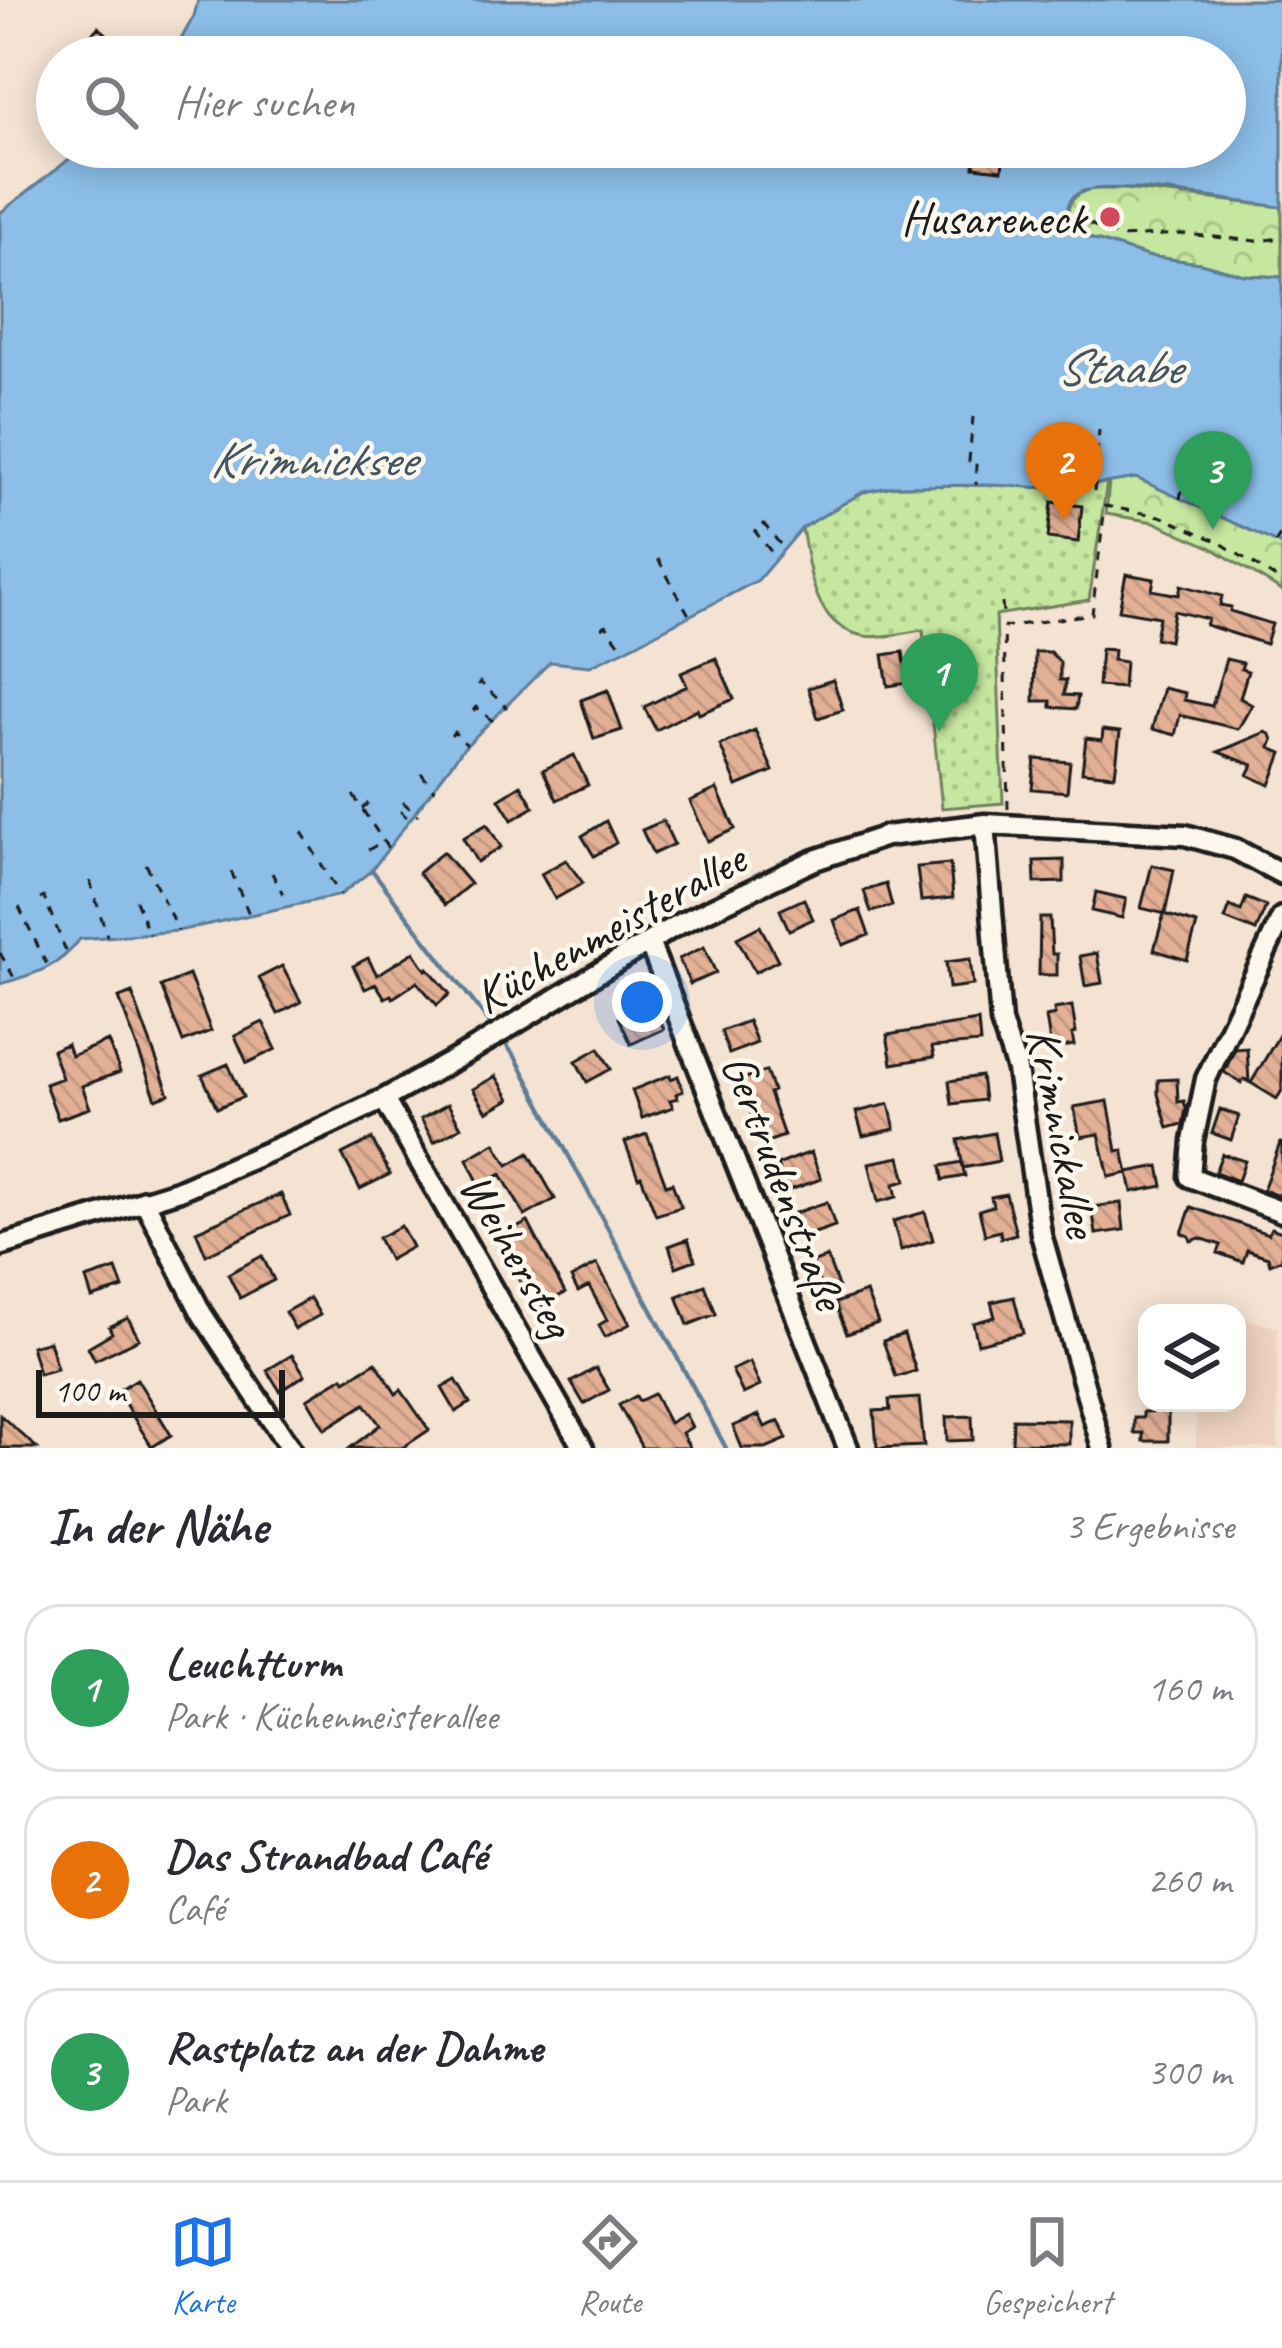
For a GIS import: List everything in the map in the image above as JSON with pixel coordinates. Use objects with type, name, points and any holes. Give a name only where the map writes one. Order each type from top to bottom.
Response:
[{"type":"street","name":"Küchenmeisterallee","points":[[0,1246],[177,1190],[384,1099],[675,926],[812,861],[886,836],[985,824],[1185,835],[1235,849],[1282,874]]},
{"type":"street","name":"Krimnickallee","points":[[985,824],[1001,1022],[1017,1070],[1041,1234],[1102,1448]]},
{"type":"street","points":[[1282,917],[1206,1079],[1190,1178],[1282,1212]]},
{"type":"street","name":"Gertrudenstraße","points":[[649,942],[848,1448]]},
{"type":"street","name":"Weihersteg","points":[[384,1099],[583,1448]]},
{"type":"street","points":[[144,1200],[202,1314],[290,1448]]},
{"type":"path","points":[[1090,224],[1120,237],[1184,234],[1256,242],[1282,238]]},
{"type":"path","points":[[973,417],[969,461],[976,461],[976,485]]},
{"type":"path","points":[[1094,491],[1100,430]]},
{"type":"path","points":[[1180,499],[1184,477]]},
{"type":"path","points":[[1009,824],[1004,625],[1092,614],[1105,506],[1160,516],[1219,542],[1282,582]]},
{"type":"path","points":[[763,523],[784,549]]},
{"type":"path","points":[[754,530],[776,558]]},
{"type":"path","points":[[1276,543],[1282,532]]},
{"type":"path","points":[[766,545],[775,538]]},
{"type":"path","points":[[658,559],[689,615]]},
{"type":"path","points":[[1002,603],[1003,613]]},
{"type":"path","points":[[602,628],[607,625],[624,650]]},
{"type":"path","points":[[478,685],[480,682],[507,708]]},
{"type":"path","points":[[473,711],[476,707],[494,722]]},
{"type":"path","points":[[451,736],[454,732],[467,745]]},
{"type":"path","points":[[421,773],[435,790]]},
{"type":"path","points":[[353,795],[389,850]]},
{"type":"path","points":[[355,822],[373,799]]},
{"type":"path","points":[[403,802],[418,816]]},
{"type":"path","points":[[400,812],[411,821]]},
{"type":"path","points":[[364,827],[373,826]]},
{"type":"path","points":[[366,835],[373,826]]},
{"type":"path","points":[[302,832],[340,895]]},
{"type":"path","points":[[368,850],[383,841]]},
{"type":"path","points":[[146,863],[178,931]]},
{"type":"path","points":[[231,871],[249,914]]},
{"type":"path","points":[[272,873],[283,894]]},
{"type":"path","points":[[90,881],[107,936]]},
{"type":"path","points":[[40,899],[44,897],[68,956]]},
{"type":"path","points":[[136,900],[149,935]]},
{"type":"path","points":[[19,907],[48,967]]},
{"type":"path","points":[[0,953],[16,981]]},
{"type":"shaded area","points":[[1246,1318],[1277,1328],[1278,1448],[1196,1448],[1196,1412],[1246,1412]]},
{"type":"green space","points":[[1089,189],[1282,207],[1282,277],[1244,275],[1147,256],[1089,238],[1070,228],[1068,214],[1073,199]]},
{"type":"green space","points":[[1136,478],[1282,545],[1282,591],[1212,548],[1154,522],[1106,514],[1109,482]]},
{"type":"green space","points":[[1107,482],[1089,600],[996,615],[1003,803],[942,808],[923,630],[872,637],[834,622],[817,595],[802,528],[863,492],[894,486],[1067,489]]},
{"type":"water","name":"Krimnicksee","points":[[198,0],[1282,0],[1282,207],[1115,188],[1077,194],[1067,214],[1070,228],[1089,238],[1147,256],[1244,275],[1282,277],[1282,545],[1136,478],[1067,489],[894,486],[863,492],[802,528],[758,580],[590,666],[550,662],[462,750],[372,870],[340,895],[178,931],[80,939],[54,963],[0,984],[0,213],[58,168],[1246,168],[1246,36],[183,36]]},
{"type":"building","points":[[1052,502],[1082,506],[1078,542],[1048,538]]},
{"type":"building","points":[[1126,574],[1154,579],[1152,590],[1179,595],[1181,585],[1222,596],[1220,605],[1231,607],[1230,611],[1272,624],[1266,644],[1206,625],[1208,619],[1174,611],[1169,641],[1155,638],[1159,617],[1119,610]]},
{"type":"building","points":[[1101,649],[1114,650],[1113,660],[1125,662],[1123,688],[1098,686]]},
{"type":"building","points":[[903,652],[908,683],[888,686],[883,655]]},
{"type":"building","points":[[1035,652],[1050,652],[1060,662],[1060,680],[1066,680],[1064,695],[1078,696],[1076,709],[1034,701]]},
{"type":"building","points":[[716,658],[734,699],[699,714],[697,709],[656,730],[644,707],[687,686],[681,673]]},
{"type":"building","points":[[1226,659],[1243,663],[1241,669],[1248,671],[1240,698],[1252,705],[1238,729],[1180,715],[1175,735],[1152,729],[1163,688],[1185,693],[1184,700],[1212,706]]},
{"type":"building","points":[[833,680],[843,710],[818,718],[808,688]]},
{"type":"building","points":[[608,690],[622,730],[594,739],[581,700]]},
{"type":"building","points":[[755,730],[773,771],[737,786],[720,745]]},
{"type":"building","points":[[1103,730],[1120,732],[1115,775],[1082,772],[1086,738],[1102,740]]},
{"type":"building","points":[[1266,732],[1273,740],[1270,748],[1282,753],[1270,785],[1248,775],[1253,765],[1218,752]]},
{"type":"building","points":[[574,755],[588,785],[557,800],[543,770]]},
{"type":"building","points":[[1035,759],[1070,762],[1067,792],[1032,789]]},
{"type":"building","points":[[521,785],[534,807],[512,820],[499,799]]},
{"type":"building","points":[[717,789],[735,829],[708,841],[690,801]]},
{"type":"building","points":[[606,821],[616,843],[594,856],[582,836]]},
{"type":"building","points":[[663,821],[674,844],[653,854],[642,830]]},
{"type":"building","points":[[487,824],[501,847],[477,862],[463,838]]},
{"type":"building","points":[[443,852],[470,884],[445,905],[418,873]]},
{"type":"building","points":[[566,860],[583,883],[555,899],[541,874]]},
{"type":"building","points":[[1064,860],[1064,882],[1035,883],[1034,861]]},
{"type":"building","points":[[950,864],[953,898],[921,901],[917,867]]},
{"type":"building","points":[[1152,865],[1174,870],[1165,914],[1141,908]]},
{"type":"building","points":[[886,884],[892,906],[871,912],[864,891]]},
{"type":"building","points":[[1096,892],[1126,899],[1122,918],[1092,911]]},
{"type":"building","points":[[1246,898],[1266,906],[1256,931],[1225,919],[1230,906],[1241,911]]},
{"type":"building","points":[[804,899],[813,919],[789,930],[780,910]]},
{"type":"building","points":[[860,910],[869,935],[843,945],[834,920]]},
{"type":"building","points":[[1164,914],[1197,924],[1187,960],[1154,950]]},
{"type":"building","points":[[1040,918],[1050,918],[1057,975],[1039,975]]},
{"type":"building","points":[[760,926],[778,960],[755,972],[737,938]]},
{"type":"building","points":[[704,947],[716,973],[690,984],[679,959]]},
{"type":"building","points":[[414,952],[450,994],[437,1005],[417,982],[393,998],[385,998],[376,984],[365,989],[353,966],[368,958],[377,975]]},
{"type":"building","points":[[1097,953],[1102,983],[1085,986],[1080,956]]},
{"type":"building","points":[[970,959],[973,985],[949,988],[946,962]]},
{"type":"building","points":[[282,966],[301,1002],[278,1014],[259,978]]},
{"type":"building","points":[[189,975],[211,1031],[183,1042],[161,986]]},
{"type":"building","points":[[132,993],[169,1094],[156,1099],[119,998]]},
{"type":"building","points":[[652,1003],[664,1029],[631,1044],[619,1018]]},
{"type":"building","points":[[1072,1006],[1074,1045],[1051,1049],[1046,1017],[1055,1015],[1054,1009]]},
{"type":"building","points":[[748,1021],[757,1043],[729,1054],[721,1031]]},
{"type":"building","points":[[978,1021],[980,1043],[932,1047],[934,1057],[892,1064],[887,1035]]},
{"type":"building","points":[[263,1022],[276,1049],[247,1063],[235,1036]]},
{"type":"building","points":[[1282,1030],[1282,1090],[1277,1099],[1251,1083]]},
{"type":"building","points":[[108,1041],[120,1072],[82,1086],[90,1108],[58,1119],[45,1084],[62,1078],[52,1050],[67,1044],[71,1056]]},
{"type":"building","points":[[599,1048],[611,1069],[587,1082],[576,1061]]},
{"type":"building","points":[[1247,1048],[1249,1082],[1241,1083],[1224,1072],[1235,1049]]},
{"type":"building","points":[[228,1064],[243,1097],[217,1108],[202,1075]]},
{"type":"building","points":[[766,1071],[784,1136],[761,1144],[740,1080]]},
{"type":"building","points":[[670,1075],[671,1079],[678,1076],[683,1091],[670,1100],[673,1107],[642,1118],[632,1090]]},
{"type":"building","points":[[496,1076],[510,1099],[487,1112],[473,1089]]},
{"type":"building","points":[[981,1076],[984,1100],[952,1104],[949,1081]]},
{"type":"building","points":[[1177,1079],[1178,1102],[1184,1101],[1186,1109],[1183,1124],[1168,1128],[1158,1080]]},
{"type":"building","points":[[1108,1101],[1117,1151],[1123,1150],[1128,1173],[1109,1177],[1099,1134],[1080,1137],[1074,1107]]},
{"type":"building","points":[[448,1104],[461,1127],[434,1142],[421,1119]]},
{"type":"building","points":[[889,1104],[895,1129],[863,1136],[856,1112]]},
{"type":"building","points":[[1220,1109],[1239,1116],[1231,1140],[1212,1133]]},
{"type":"building","points":[[994,1133],[999,1161],[963,1168],[965,1176],[943,1180],[941,1166],[962,1162],[958,1140]]},
{"type":"building","points":[[647,1134],[666,1185],[672,1183],[681,1207],[656,1215],[625,1142]]},
{"type":"building","points":[[372,1139],[390,1174],[360,1189],[342,1154]]},
{"type":"building","points":[[495,1143],[508,1165],[529,1153],[555,1199],[525,1216],[501,1174],[480,1186],[467,1159]]},
{"type":"building","points":[[1282,1143],[1282,1196],[1263,1190]]},
{"type":"building","points":[[811,1152],[821,1179],[787,1191],[777,1165]]},
{"type":"building","points":[[1222,1154],[1245,1161],[1238,1181],[1215,1172]]},
{"type":"building","points":[[900,1157],[906,1181],[894,1184],[897,1197],[878,1202],[869,1163]]},
{"type":"building","points":[[1159,1166],[1163,1186],[1132,1192],[1128,1172]]},
{"type":"building","points":[[281,1194],[290,1215],[206,1255],[196,1231]]},
{"type":"building","points":[[1006,1194],[1016,1234],[985,1235],[979,1210],[993,1206],[991,1197]]},
{"type":"building","points":[[827,1202],[835,1226],[803,1237],[795,1213]]},
{"type":"building","points":[[1121,1203],[1124,1230],[1096,1234],[1092,1207]]},
{"type":"building","points":[[1191,1207],[1268,1234],[1271,1228],[1282,1232],[1282,1259],[1270,1264],[1268,1257],[1247,1250],[1243,1262],[1218,1253],[1221,1245],[1200,1238],[1191,1241],[1182,1233]]},
{"type":"building","points":[[925,1212],[933,1240],[901,1250],[893,1221]]},
{"type":"building","points":[[528,1222],[565,1293],[534,1309],[501,1236]]},
{"type":"building","points":[[401,1226],[412,1247],[389,1260],[378,1238]]},
{"type":"building","points":[[688,1239],[695,1260],[676,1267],[669,1246]]},
{"type":"building","points":[[262,1256],[274,1280],[240,1298],[228,1274]]},
{"type":"building","points":[[827,1257],[838,1286],[823,1292],[812,1263]]},
{"type":"building","points":[[597,1264],[630,1324],[605,1337],[599,1325],[607,1320],[589,1286],[578,1292],[571,1278]]},
{"type":"building","points":[[116,1269],[123,1288],[92,1298],[86,1279]]},
{"type":"building","points":[[705,1285],[716,1314],[688,1325],[677,1296]]},
{"type":"building","points":[[866,1292],[878,1323],[847,1334],[835,1303]]},
{"type":"building","points":[[1014,1297],[1023,1333],[978,1344],[973,1323],[995,1317],[991,1302]]},
{"type":"building","points":[[310,1298],[320,1315],[295,1329],[285,1312]]},
{"type":"building","points":[[128,1318],[139,1339],[95,1360],[88,1347],[112,1333],[109,1327]]},
{"type":"building","points":[[904,1334],[916,1371],[896,1377],[883,1341]]},
{"type":"building","points":[[49,1341],[57,1369],[39,1374],[31,1346]]},
{"type":"building","points":[[292,1355],[305,1375],[280,1391],[267,1370]]},
{"type":"building","points":[[376,1362],[396,1394],[401,1390],[429,1430],[402,1448],[350,1448],[380,1425],[365,1404],[325,1429],[307,1399]]},
{"type":"building","points":[[750,1362],[760,1386],[743,1394],[732,1370]]},
{"type":"building","points":[[596,1368],[609,1390],[584,1404],[571,1382]]},
{"type":"building","points":[[137,1379],[171,1435],[152,1447],[117,1391]]},
{"type":"building","points":[[456,1380],[470,1403],[456,1412],[442,1388]]},
{"type":"building","points":[[654,1394],[669,1423],[685,1414],[692,1427],[682,1433],[690,1448],[642,1448],[619,1405]]},
{"type":"building","points":[[919,1398],[924,1446],[877,1448],[874,1411],[890,1410],[889,1400]]},
{"type":"building","points":[[1143,1412],[1168,1412],[1168,1441],[1143,1441],[1143,1433],[1134,1433],[1134,1418],[1143,1418]]},
{"type":"building","points":[[0,1415],[37,1448],[0,1448]]},
{"type":"building","points":[[759,1415],[765,1427],[779,1421],[787,1439],[766,1448],[742,1448],[733,1426]]},
{"type":"building","points":[[972,1416],[973,1440],[947,1441],[946,1417]]},
{"type":"building","points":[[1013,1419],[1069,1420],[1069,1444],[1012,1443]]},
{"type":"waterway","points":[[372,870],[494,1029]]},
{"type":"waterway","points":[[501,1038],[726,1448]]},
{"type":"place","name":"Husareneck","points":[[1110,217]]},
{"type":"place","name":"Das Strandbad Café","points":[[1064,521]]},
{"type":"place","name":"Rastplatz an der Dahme","points":[[1213,530]]},
{"type":"place","name":"Leuchtturm","points":[[939,732]]},
{"type":"water label","name":"Staabe","points":[[1118,366]]}]
